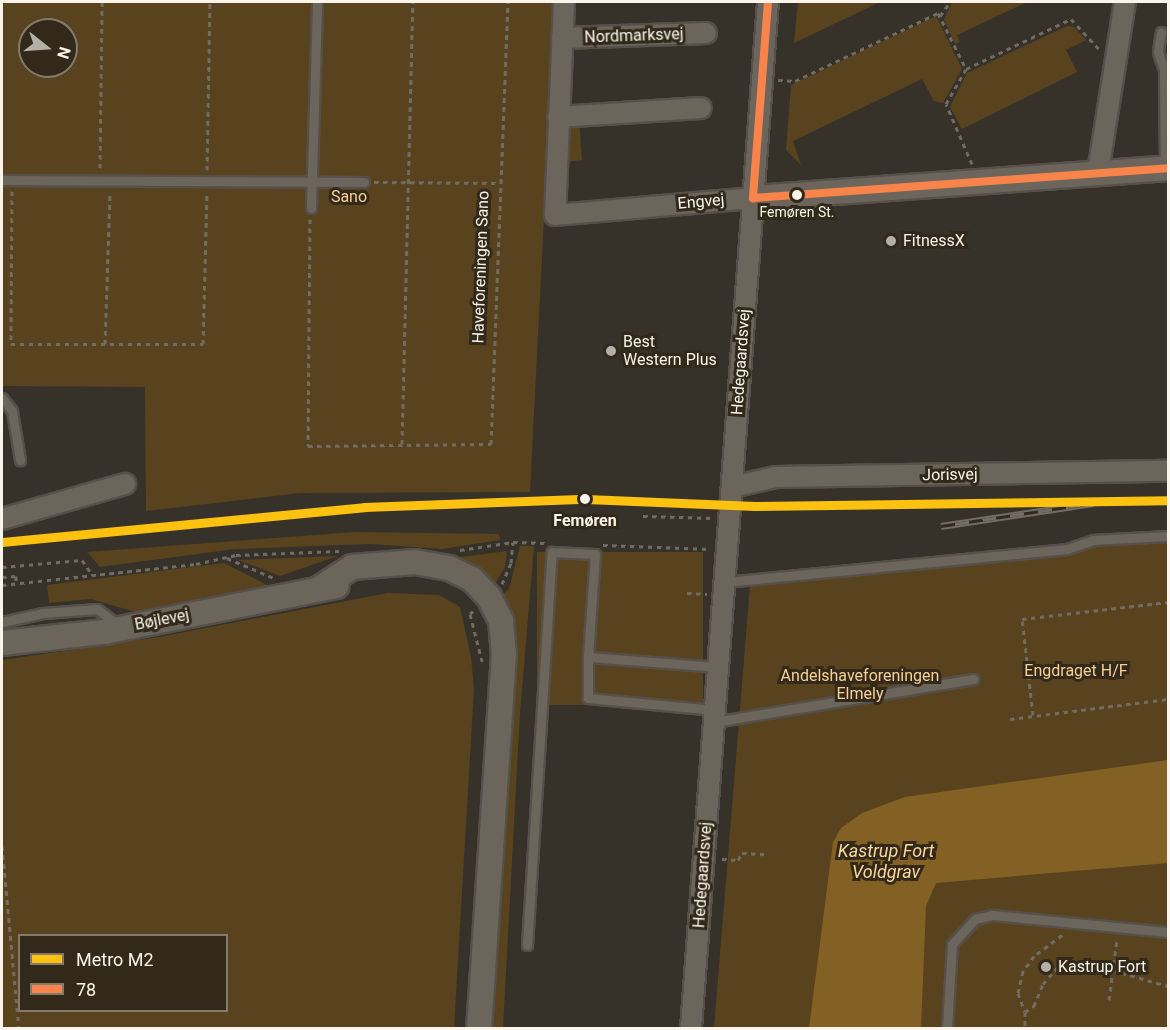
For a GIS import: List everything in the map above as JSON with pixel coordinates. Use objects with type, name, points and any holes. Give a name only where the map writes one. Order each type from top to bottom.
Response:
[{"type":"street","name":"Nordmarksvej","points":[[555,215],[564,2]]},
{"type":"street","name":"Hedegaardsvej","points":[[691,1029],[768,2]]},
{"type":"street","points":[[1098,172],[1125,2]]},
{"type":"street","name":"Nordmarksvej","points":[[562,38],[706,33]]},
{"type":"street","points":[[558,117],[700,108]]},
{"type":"street","name":"Engvej","points":[[555,215],[972,181],[1167,168]]},
{"type":"street","name":"Jorisvej","points":[[732,487],[776,477],[1168,471]]},
{"type":"street","points":[[2,519],[125,484]]},
{"type":"street","name":"Bøjlevej","points":[[2,643],[122,628],[320,588],[352,567],[415,562],[449,568],[472,579],[489,597],[501,621],[504,654],[479,1029]]},
{"type":"lane","points":[[310,208],[317,2]]},
{"type":"lane","points":[[1161,32],[1158,52],[1164,69],[1167,168]]},
{"type":"lane","points":[[7,180],[364,182]]},
{"type":"lane","points":[[2,398],[12,411],[20,460]]},
{"type":"lane","points":[[725,582],[1067,549],[1093,540],[1168,536]]},
{"type":"lane","points":[[527,945],[552,552],[595,554],[588,657],[588,698],[715,716],[973,680]]},
{"type":"lane","points":[[2,622],[43,613],[97,609],[122,628]]},
{"type":"lane","points":[[588,657],[719,667]]},
{"type":"lane","points":[[947,1029],[952,944],[975,919],[992,915],[1168,932]]},
{"type":"path","points":[[100,181],[102,2]]},
{"type":"path","points":[[7,180],[11,344],[203,344],[210,2]]},
{"type":"path","points":[[402,444],[413,2]]},
{"type":"path","name":"Haveforeningen Sano","points":[[310,208],[308,446],[491,444],[499,183],[508,2]]},
{"type":"path","points":[[940,16],[950,2]]},
{"type":"path","points":[[762,79],[795,81],[927,15],[940,16]]},
{"type":"path","points":[[940,16],[966,69]]},
{"type":"path","points":[[972,181],[972,159],[946,104],[966,69],[1071,19],[1114,67]]},
{"type":"path","points":[[105,344],[110,181]]},
{"type":"path","points":[[364,182],[499,183]]},
{"type":"path","points":[[643,516],[702,517]]},
{"type":"path","points":[[226,558],[281,581],[292,594]]},
{"type":"path","points":[[2,567],[82,560],[91,573]]},
{"type":"path","points":[[2,577],[16,576],[16,583]]},
{"type":"path","points":[[1033,715],[1022,619],[1168,602]]},
{"type":"path","points":[[1010,719],[1168,699]]},
{"type":"path","points":[[2,846],[19,1029]]},
{"type":"path","points":[[704,858],[738,860],[742,853],[764,854]]},
{"type":"path","points":[[1025,1029],[1025,1012],[1018,993],[1023,971],[1054,939],[1082,925]]},
{"type":"path","points":[[1109,1000],[1117,940]]},
{"type":"path","points":[[1025,1012],[1034,1006],[1043,984],[1057,968],[1088,963],[1168,986]]},
{"type":"green space","name":"Sano","points":[[2,2],[555,2],[530,492],[300,493],[146,511],[145,387],[2,386]]},
{"type":"green space","points":[[798,2],[880,2],[794,43]]},
{"type":"green space","points":[[952,2],[1027,2],[957,35],[960,42],[955,44],[944,20]]},
{"type":"green space","points":[[936,16],[962,69],[943,103],[934,101],[922,79],[793,141],[801,165],[786,150],[791,85]]},
{"type":"green space","points":[[1067,26],[1074,27],[1086,40],[1066,50],[1077,72],[962,129],[950,107],[967,73]]},
{"type":"green space","points":[[567,122],[579,122],[582,160],[563,162]]},
{"type":"green space","points":[[355,532],[499,534],[500,540],[442,549],[371,544],[235,549],[100,567],[87,552]]},
{"type":"green space","points":[[1168,536],[1168,1028],[714,1028],[750,586],[1056,553],[1073,540]]},
{"type":"green space","points":[[520,546],[534,546],[520,713],[503,1028],[490,1028],[499,598],[509,589]]},
{"type":"green space","points":[[507,551],[505,567],[491,590],[453,558]]},
{"type":"green space","points":[[537,552],[703,552],[703,705],[537,705]]},
{"type":"green space","points":[[338,556],[280,576],[238,560]]},
{"type":"green space","points":[[224,563],[269,586],[139,613],[91,599],[49,603],[47,585]]},
{"type":"green space","points":[[388,593],[439,595],[460,607],[471,657],[474,689],[454,1028],[2,1028],[2,660],[159,637]]},
{"type":"water","name":"Kastrup Fort Voldgrav","points":[[1168,760],[1168,863],[936,883],[926,906],[921,1028],[809,1028],[833,842],[841,828],[862,813],[905,797]]},
{"type":"railway","points":[[941,526],[1093,503]]},
{"type":"metro line","name":"M2","points":[[2,542],[364,507],[586,499],[755,506],[1168,500]]},
{"type":"transit line","name":"78","points":[[768,2],[753,198],[1168,168]]},
{"type":"place","name":"Femøren St.","points":[[797,195]]},
{"type":"place","name":"FitnessX","points":[[891,241]]},
{"type":"place","name":"Best Western Plus","points":[[611,351]]},
{"type":"place","name":"Femøren","points":[[585,499]]},
{"type":"place","name":"Kastrup Fort","points":[[1046,967]]},
{"type":"park label","name":"Engdraget H/F","points":[[1076,671]]},
{"type":"park label","name":"Andelshaveforeningen Elmely","points":[[860,685]]}]
